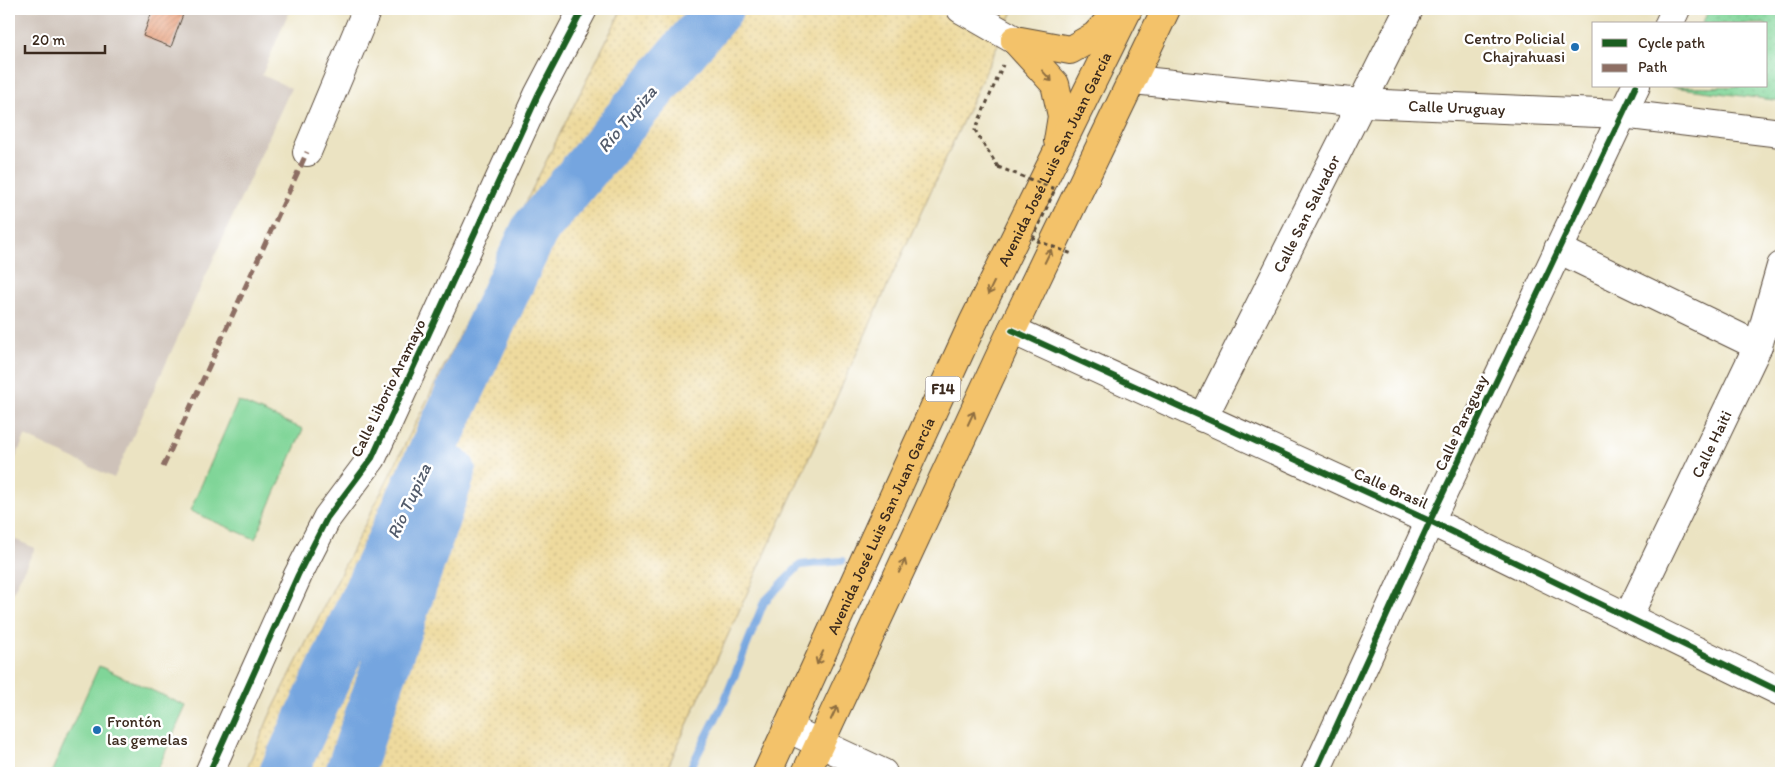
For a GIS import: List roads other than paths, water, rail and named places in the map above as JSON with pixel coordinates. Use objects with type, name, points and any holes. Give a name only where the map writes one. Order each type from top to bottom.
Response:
[{"type":"highway","points":[[1014,40],[1070,50],[1095,36],[1120,9]]},
{"type":"highway","name":"Avenida José Luis San Juan García","points":[[767,773],[973,324],[1128,9]]},
{"type":"highway","name":"F14","points":[[806,773],[1012,330],[1166,9]]},
{"type":"highway","points":[[1014,40],[1055,84],[1062,116],[1055,159]]},
{"type":"street","points":[[307,152],[367,9]]},
{"type":"street","name":"Calle Liborio Aramayo","points":[[209,773],[298,575],[327,518],[372,458],[538,95],[582,9]]},
{"type":"street","points":[[961,9],[1014,40]]},
{"type":"street","name":"Calle San Salvador","points":[[1203,418],[1409,9]]},
{"type":"street","points":[[1670,22],[1676,9]]},
{"type":"street","name":"Calle Uruguay","points":[[1133,80],[1361,103],[1622,114],[1781,133]]},
{"type":"street","name":"Calle Paraguay","points":[[1315,773],[1430,521],[1635,88]]},
{"type":"street","points":[[1558,249],[1758,346]]},
{"type":"street","name":"Calle Haiti","points":[[1628,617],[1758,346],[1781,266]]},
{"type":"street","name":"Calle Brasil","points":[[1012,330],[1430,521],[1781,692]]},
{"type":"street","points":[[787,728],[884,773]]},
{"type":"waterway","name":"Río Tupiza","points":[[283,773],[535,229],[719,9]]},
{"type":"waterway","name":"Río Tupiza","points":[[349,773],[452,471]]},
{"type":"waterway","points":[[688,773],[724,702],[764,602],[800,565],[842,561]]},
{"type":"place","name":"Centro Policial Chajrahuasi","points":[[1575,47]]},
{"type":"place","name":"Frontón las gemelas","points":[[97,730]]}]
